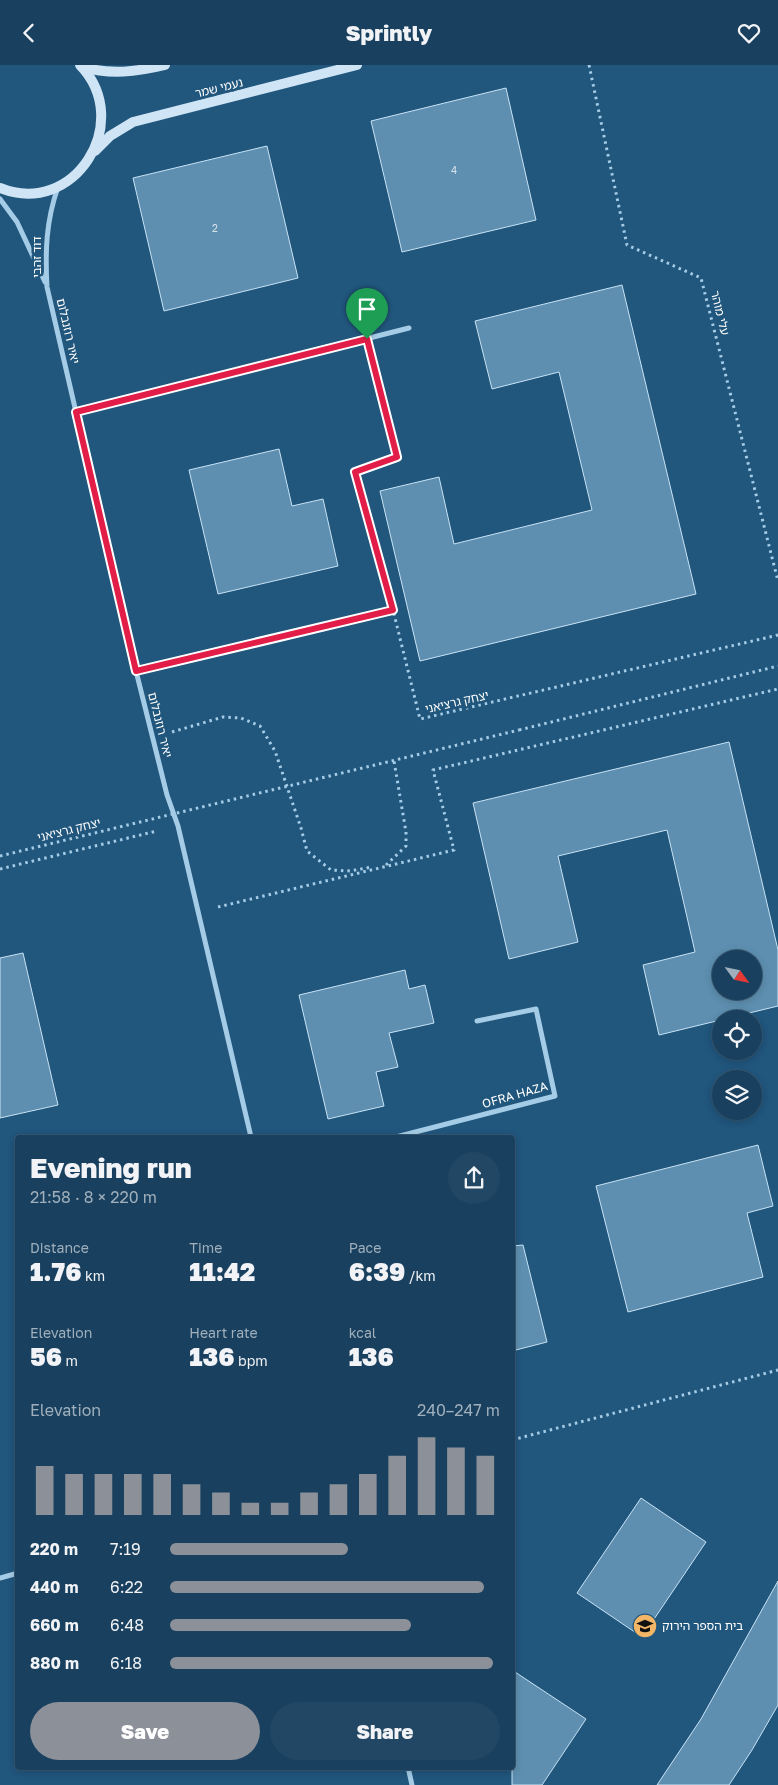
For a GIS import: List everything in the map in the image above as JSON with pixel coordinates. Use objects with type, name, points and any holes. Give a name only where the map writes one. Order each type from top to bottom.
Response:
[{"type":"street","points":[[81,66],[98,71],[121,73],[165,65]]},
{"type":"street","name":"נעמי שמר","points":[[95,151],[110,136],[133,122],[356,65]]},
{"type":"street","points":[[0,188],[10,192],[36,193],[58,187],[80,172],[95,151],[102,125],[100,99],[90,75],[81,66]]},
{"type":"street","name":"דוד זהבי","points":[[47,287],[45,255],[47,222],[58,187]]},
{"type":"street","name":"דוד זהבי","points":[[0,199],[17,222],[47,287]]},
{"type":"street","name":"יאיר רוזנבלום","points":[[47,287],[136,671],[167,795],[178,826],[251,1135]]},
{"type":"street","points":[[76,412],[409,328]]},
{"type":"street","points":[[367,339],[397,457]]},
{"type":"street","name":"OFRA HAZA","points":[[404,1135],[555,1095],[536,1009],[477,1021]]},
{"type":"street","points":[[0,1578],[15,1574]]},
{"type":"street","points":[[409,1770],[412,1785]]},
{"type":"path","name":"עלי מוהר","points":[[589,65],[627,245],[701,278],[778,581]]},
{"type":"path","points":[[136,671],[393,610],[355,472],[397,457]]},
{"type":"path","name":"יצחק גרציאני","points":[[393,610],[420,719],[778,635]]},
{"type":"path","name":"יצחק גרציאני","points":[[0,856],[778,666]]},
{"type":"path","points":[[198,911],[454,850],[433,770],[778,689]]},
{"type":"path","points":[[153,738],[223,717],[241,718],[260,726],[275,751],[302,828],[307,851],[331,870],[350,871],[387,865],[406,846],[406,832],[394,761]]},
{"type":"path","name":"יצחק גרציאני","points":[[0,869],[178,826]]},
{"type":"path","points":[[515,1439],[778,1370]]},
{"type":"building","points":[[506,88],[536,220],[402,252],[371,121]]},
{"type":"building","points":[[267,146],[298,278],[164,311],[133,178]]},
{"type":"building","points":[[622,285],[696,594],[420,661],[380,491],[439,477],[454,544],[592,510],[559,372],[492,389],[475,321]]},
{"type":"building","points":[[279,449],[292,506],[323,499],[338,566],[218,594],[189,470]]},
{"type":"building","points":[[729,742],[778,950],[778,1006],[762,1010],[712,1010],[712,1022],[659,1035],[643,965],[695,952],[667,830],[558,856],[578,942],[509,959],[473,803]]},
{"type":"building","points":[[23,953],[58,1105],[0,1118],[0,958]]},
{"type":"building","points":[[405,970],[409,989],[425,985],[434,1023],[389,1033],[398,1067],[376,1072],[384,1106],[328,1119],[299,995]]},
{"type":"building","points":[[758,1145],[773,1206],[747,1213],[763,1277],[628,1312],[596,1186]]},
{"type":"building","points":[[523,1245],[547,1342],[515,1350],[515,1246]]},
{"type":"building","points":[[641,1498],[706,1542],[642,1637],[577,1593]]},
{"type":"building","points":[[778,1581],[778,1705],[752,1750],[729,1785],[657,1785],[701,1719]]},
{"type":"building","points":[[515,1672],[586,1719],[542,1785],[512,1785],[512,1770],[515,1770]]},
{"type":"place","name":"בית הספר הירוק","points":[[645,1626]]},
{"type":"route","points":[[367,339],[397,457],[355,472],[393,610],[136,671],[76,412],[367,339]]}]
